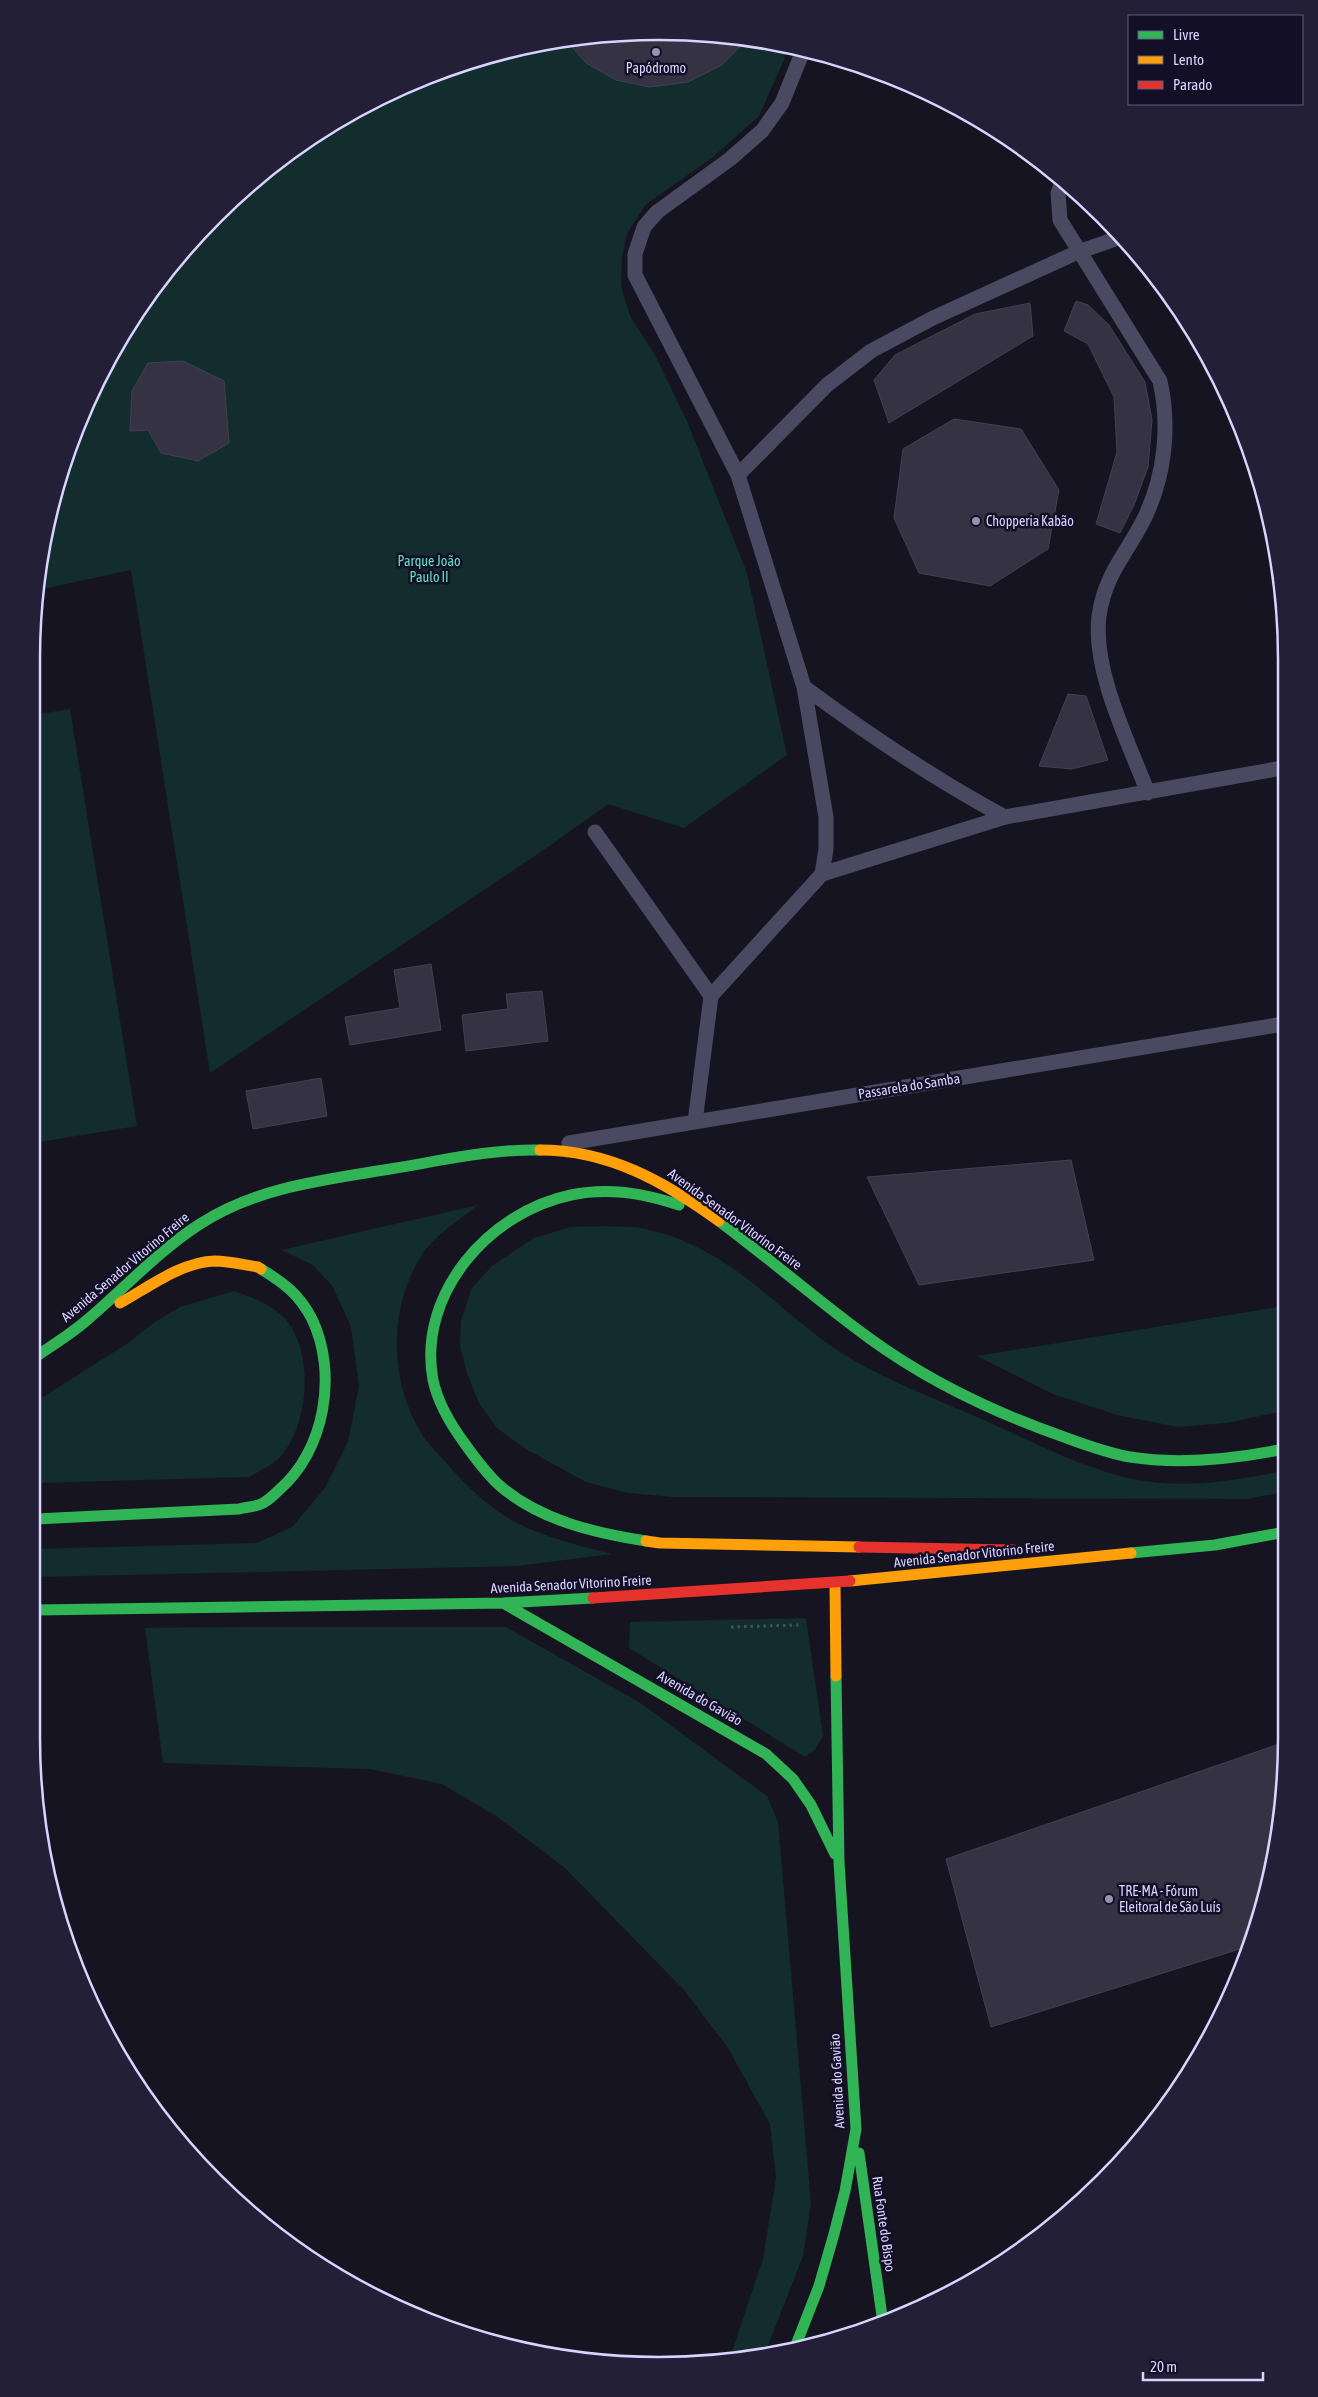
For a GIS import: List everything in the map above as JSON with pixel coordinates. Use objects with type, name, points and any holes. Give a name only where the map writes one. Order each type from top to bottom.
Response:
[{"type":"main road","name":"Avenida Senador Vitorino Freire","points":[[40,1354],[85,1322],[147,1264],[191,1230],[216,1213],[244,1200],[305,1184],[467,1156],[536,1149],[580,1152],[634,1168],[658,1180],[740,1238],[846,1322],[886,1350],[941,1382],[994,1409],[1040,1429],[1127,1456],[1171,1460],[1215,1460],[1253,1456],[1278,1450]]},
{"type":"main road","points":[[740,1238],[692,1210],[654,1197],[622,1192],[587,1193],[559,1197],[532,1208],[490,1235],[455,1274],[443,1297],[436,1317],[431,1354],[434,1384],[444,1411],[457,1435],[476,1461],[500,1485],[526,1503],[588,1529],[623,1538],[660,1543],[1133,1552]]},
{"type":"main road","points":[[40,1519],[239,1509],[263,1504],[284,1488],[303,1468],[318,1437],[324,1412],[326,1382],[322,1352],[317,1328],[304,1304],[277,1277],[240,1262],[216,1261],[189,1266],[85,1322]]},
{"type":"main road","name":"Avenida Senador Vitorino Freire","points":[[40,1610],[503,1603],[835,1583],[1215,1545],[1278,1533]]},
{"type":"main road","name":"Avenida do Gavião","points":[[798,2341],[819,2286],[834,2234],[845,2191],[856,2129],[839,1862],[835,1583]]},
{"type":"main road","name":"Avenida do Gavião","points":[[503,1603],[766,1754],[793,1779],[811,1805],[839,1862]]},
{"type":"main road","name":"Rua Fonte do Bispo","points":[[856,2129],[882,2315]]},
{"type":"lane","points":[[801,57],[782,104],[762,131],[730,159],[657,212],[644,227],[635,254],[635,275],[738,475],[804,687],[826,818],[826,848],[822,874]]},
{"type":"lane","points":[[1060,188],[1058,193],[1060,220],[1078,252],[1160,381],[1165,406],[1161,468],[1155,492],[1144,518],[1104,590],[1099,618],[1100,647],[1113,703],[1148,793]]},
{"type":"lane","points":[[738,475],[827,385],[870,351],[933,318],[1078,252],[1114,240]]},
{"type":"lane","points":[[804,687],[856,725],[954,790],[1005,817]]},
{"type":"lane","points":[[695,1122],[711,996],[822,874],[1005,817],[1278,769]]},
{"type":"lane","points":[[594,832],[711,996]]},
{"type":"lane","name":"Passarela do Samba","points":[[536,1149],[1278,1025]]},
{"type":"green space","name":"Parque João Paulo II","points":[[659,40],[740,45],[786,53],[759,116],[712,158],[645,205],[627,234],[622,257],[621,286],[630,316],[655,355],[687,421],[747,573],[787,755],[684,828],[608,804],[551,845],[210,1073],[131,570],[44,589],[52,538],[61,499],[87,422],[123,349],[144,315],[168,282],[221,221],[282,168],[315,144],[350,123],[422,87],[499,61],[538,52],[578,45]]},
{"type":"green space","points":[[70,709],[137,1126],[40,1142],[40,714]]},
{"type":"green space","points":[[478,1205],[446,1229],[425,1250],[410,1279],[402,1300],[398,1322],[398,1367],[410,1411],[420,1431],[430,1445],[481,1498],[509,1519],[541,1533],[612,1554],[517,1566],[40,1577],[40,1549],[257,1543],[292,1527],[325,1488],[348,1442],[359,1386],[351,1327],[333,1287],[313,1265],[281,1250]]},
{"type":"green space","points":[[605,1226],[646,1229],[698,1247],[741,1274],[824,1341],[862,1365],[1077,1462],[1134,1479],[1172,1484],[1228,1480],[1278,1472],[1278,1493],[1247,1499],[673,1497],[628,1493],[586,1482],[524,1448],[497,1428],[479,1403],[467,1373],[460,1347],[461,1320],[472,1288],[492,1266],[534,1238],[570,1227]]},
{"type":"green space","points":[[234,1291],[253,1298],[276,1311],[292,1329],[300,1346],[304,1366],[305,1387],[297,1428],[289,1445],[278,1459],[249,1477],[40,1483],[40,1399],[128,1343],[155,1322],[180,1307]]},
{"type":"green space","points":[[1278,1307],[1278,1412],[1226,1423],[1178,1427],[1117,1415],[1053,1394],[977,1356]]},
{"type":"green space","points":[[806,1618],[823,1736],[815,1750],[805,1757],[629,1648],[630,1622]]},
{"type":"green space","points":[[506,1627],[639,1702],[767,1796],[778,1822],[811,2203],[803,2256],[767,2347],[732,2353],[763,2259],[776,2178],[770,2124],[728,2048],[684,1990],[565,1868],[499,1818],[442,1784],[370,1769],[163,1763],[145,1628]]},
{"type":"building","name":"Papódromo","points":[[659,40],[699,41],[741,45],[722,65],[688,82],[650,87],[616,80],[586,63],[571,46],[619,41]]},
{"type":"building","points":[[1076,301],[1088,305],[1109,325],[1145,382],[1152,420],[1148,467],[1134,505],[1120,533],[1096,524],[1117,452],[1114,397],[1088,344],[1064,331]]},
{"type":"building","points":[[1030,303],[1033,336],[889,423],[874,380],[895,355],[975,314]]},
{"type":"building","points":[[183,361],[224,381],[229,443],[198,461],[161,453],[148,430],[130,431],[132,391],[148,363]]},
{"type":"building","points":[[954,419],[1021,429],[1059,490],[1048,549],[990,586],[919,573],[894,518],[903,449]]},
{"type":"building","points":[[1068,694],[1086,696],[1108,760],[1072,769],[1039,766]]},
{"type":"building","points":[[431,964],[441,1030],[350,1045],[345,1017],[400,1008],[394,970]]},
{"type":"building","points":[[542,991],[548,1041],[466,1051],[462,1015],[508,1009],[506,994]]},
{"type":"building","points":[[321,1078],[327,1116],[253,1129],[246,1091]]},
{"type":"building","points":[[1071,1160],[1094,1260],[919,1285],[867,1177]]},
{"type":"building","name":"TRE-MA - Fórum Eleitoral de São Luís","points":[[1278,1744],[1273,1819],[1266,1859],[1257,1898],[1241,1949],[991,2027],[946,1859]]},
{"type":"traffic: fast","points":[[40,1354],[81,1325],[170,1246],[200,1224],[244,1201],[316,1181],[483,1153],[540,1150]]},
{"type":"traffic: fast","points":[[646,1541],[587,1529],[549,1516],[515,1497],[499,1485],[473,1455],[446,1414],[433,1380],[431,1348],[436,1317],[448,1288],[465,1262],[487,1238],[513,1219],[541,1204],[585,1193],[625,1192],[679,1205]]},
{"type":"traffic: fast","points":[[719,1221],[891,1354],[963,1395],[1038,1428],[1105,1451],[1130,1457],[1168,1461],[1207,1460],[1278,1450]]},
{"type":"traffic: fast","points":[[40,1519],[239,1509],[258,1505],[266,1501],[295,1474],[317,1433],[325,1387],[324,1363],[320,1340],[307,1310],[290,1290],[261,1269]]},
{"type":"traffic: fast","points":[[1131,1553],[1215,1545],[1278,1533]]},
{"type":"traffic: fast","points":[[40,1610],[503,1603],[593,1598]]},
{"type":"traffic: fast","points":[[503,1603],[766,1754],[793,1779],[811,1805],[835,1854]]},
{"type":"traffic: fast","points":[[798,2341],[819,2286],[834,2234],[845,2191],[856,2129],[839,1862],[836,1676]]},
{"type":"traffic: fast","points":[[859,2153],[882,2315]]},
{"type":"traffic: slow","points":[[540,1150],[565,1151],[613,1162],[657,1181],[719,1221]]},
{"type":"traffic: slow","points":[[120,1303],[166,1276],[202,1262],[226,1262],[261,1269]]},
{"type":"traffic: slow","points":[[646,1541],[660,1543],[859,1547]]},
{"type":"traffic: slow","points":[[850,1581],[1131,1553]]},
{"type":"traffic: slow","points":[[835,1583],[836,1676]]},
{"type":"traffic: jam","points":[[859,1547],[1013,1550]]},
{"type":"traffic: jam","points":[[593,1598],[850,1581]]},
{"type":"place","name":"Papódromo","points":[[656,52]]},
{"type":"place","name":"Chopperia Kabão","points":[[976,521]]},
{"type":"place","name":"TRE-MA - Fórum Eleitoral de São Luís","points":[[1109,1899]]}]
